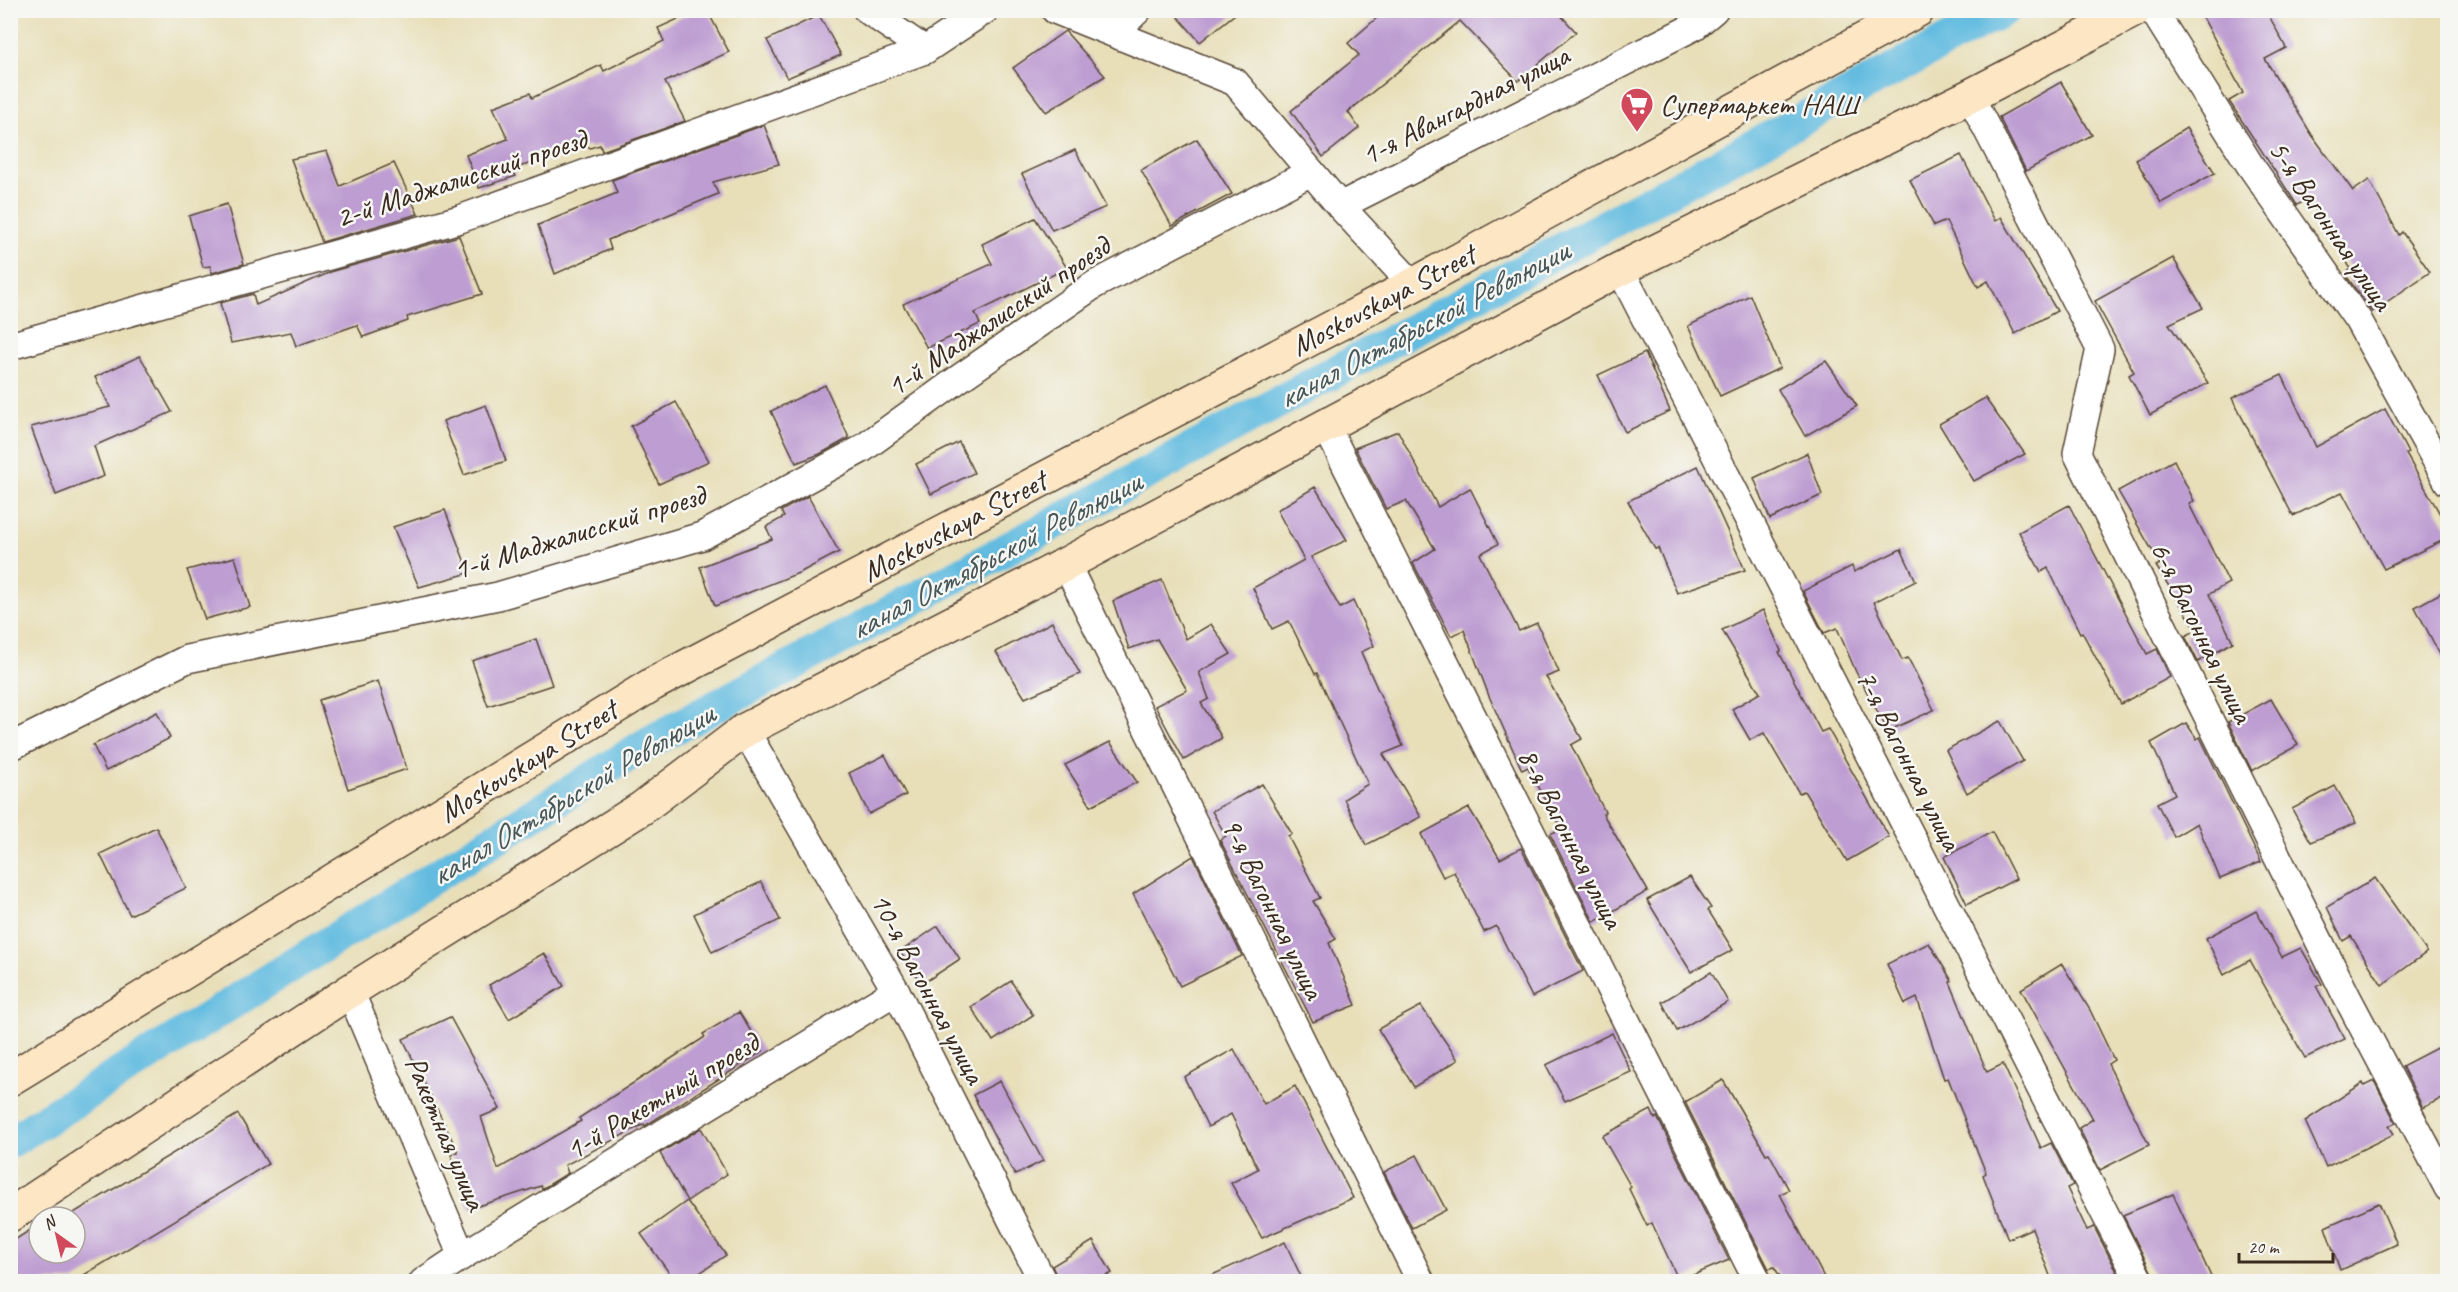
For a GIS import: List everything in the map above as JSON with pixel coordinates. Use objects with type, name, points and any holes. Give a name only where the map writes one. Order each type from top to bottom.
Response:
[{"type":"main road","name":"Moskovskaya Street","points":[[10,1079],[653,684],[1413,285],[1918,10]]},
{"type":"main road","points":[[10,1215],[350,991],[642,808],[745,730],[1066,564],[1325,424],[1620,269],[1970,96],[2135,10]]},
{"type":"street","points":[[867,10],[925,50]]},
{"type":"street","name":"2-й Маджалисский проезд","points":[[10,346],[460,219],[925,50],[985,10]]},
{"type":"street","points":[[1055,10],[1235,82],[1340,206],[1413,285]]},
{"type":"street","points":[[1113,33],[1138,10]]},
{"type":"street","name":"1-я Авангардная улица","points":[[1340,206],[1695,26],[1714,10]]},
{"type":"street","name":"5-я Вагонная улица","points":[[2153,10],[2250,165],[2358,321],[2448,482]]},
{"type":"street","name":"6-я Вагонная улица","points":[[1970,96],[2100,349],[2077,453],[2341,986],[2448,1188]]},
{"type":"street","name":"1-й Маджалисский проезд","points":[[10,747],[187,658],[498,596],[702,536],[862,449],[1094,285],[1311,172]]},
{"type":"street","name":"7-я Вагонная улица","points":[[1620,269],[2140,1281]]},
{"type":"street","name":"8-я Вагонная улица","points":[[1325,424],[1758,1281]]},
{"type":"street","name":"9-я Вагонная улица","points":[[1066,564],[1421,1281]]},
{"type":"street","name":"10-я Вагонная улица","points":[[745,730],[896,991],[1043,1281]]},
{"type":"street","name":"Ракетная улица","points":[[350,991],[462,1256],[423,1281]]},
{"type":"street","name":"1-й Ракетный проезд","points":[[462,1256],[896,991]]},
{"type":"building","points":[[698,10],[707,10],[729,52],[665,82],[685,121],[602,151],[600,145],[590,148],[588,146],[512,169],[516,176],[479,188],[466,155],[508,139],[493,107],[530,93],[532,98],[601,65],[604,71],[664,41],[658,28]]},
{"type":"building","points":[[1172,10],[1240,10],[1200,42]]},
{"type":"building","points":[[1386,10],[1556,10],[1576,32],[1518,81],[1460,21],[1348,112],[1359,128],[1323,157],[1291,111],[1359,55],[1348,43]]},
{"type":"building","points":[[2199,10],[2266,10],[2286,48],[2265,59],[2312,135],[2353,191],[2369,180],[2399,235],[2402,232],[2430,272],[2372,312],[2345,274],[2351,269],[2309,199],[2297,205],[2229,101],[2243,93]]},
{"type":"building","points":[[819,15],[841,55],[787,78],[767,40]]},
{"type":"building","points":[[1065,31],[1105,76],[1046,112],[1013,68]]},
{"type":"building","points":[[2061,82],[2092,135],[2026,171],[1999,117]]},
{"type":"building","points":[[764,125],[779,164],[713,182],[718,194],[608,240],[611,249],[555,274],[538,225],[617,193],[612,180]]},
{"type":"building","points":[[2186,128],[2215,173],[2161,203],[2136,160]]},
{"type":"building","points":[[1197,139],[1232,194],[1172,226],[1141,170]]},
{"type":"building","points":[[1075,150],[1106,207],[1052,230],[1022,174]]},
{"type":"building","points":[[327,151],[340,186],[394,163],[418,214],[322,242],[291,159]]},
{"type":"building","points":[[1961,155],[1995,221],[2001,217],[2057,311],[2015,334],[1988,281],[1978,287],[1946,221],[1934,226],[1910,180]]},
{"type":"building","points":[[227,204],[244,264],[212,273],[210,266],[203,267],[189,216]]},
{"type":"building","points":[[1035,218],[1067,268],[975,313],[980,324],[927,348],[903,304],[992,264],[982,244]]},
{"type":"building","points":[[459,236],[482,294],[407,317],[408,321],[363,337],[357,325],[296,346],[291,332],[231,343],[220,303],[253,294],[256,305],[333,271]]},
{"type":"building","points":[[2173,258],[2203,308],[2169,324],[2208,383],[2150,415],[2129,375],[2134,372],[2095,301]]},
{"type":"building","points":[[1750,295],[1780,368],[1720,396],[1688,326]]},
{"type":"building","points":[[1645,353],[1670,411],[1625,432],[1598,375]]},
{"type":"building","points":[[140,356],[172,412],[94,446],[104,476],[56,495],[31,427],[110,407],[95,377]]},
{"type":"building","points":[[1826,361],[1857,406],[1805,436],[1778,389]]},
{"type":"building","points":[[2282,375],[2316,447],[2385,409],[2408,453],[2406,454],[2448,528],[2448,538],[2384,569],[2342,492],[2293,516],[2232,398]]},
{"type":"building","points":[[825,385],[849,438],[820,454],[796,463],[771,411]]},
{"type":"building","points":[[1985,398],[2025,454],[1974,481],[1939,424]]},
{"type":"building","points":[[676,402],[709,461],[659,484],[631,426]]},
{"type":"building","points":[[486,405],[506,461],[464,475],[443,421]]},
{"type":"building","points":[[1398,431],[1438,507],[1470,488],[1498,544],[1480,554],[1519,631],[1537,623],[1559,672],[1546,677],[1582,739],[1571,745],[1605,812],[1603,814],[1648,891],[1594,922],[1550,834],[1561,829],[1528,767],[1522,770],[1489,696],[1464,630],[1451,636],[1413,563],[1435,549],[1406,501],[1386,509],[1355,448]]},
{"type":"building","points":[[959,442],[974,473],[931,494],[916,464]]},
{"type":"building","points":[[1807,453],[1822,495],[1770,519],[1754,478]]},
{"type":"building","points":[[2174,460],[2194,501],[2189,504],[2229,583],[2209,594],[2233,642],[2198,662],[2185,636],[2197,630],[2156,566],[2160,564],[2118,491]]},
{"type":"building","points":[[1698,466],[1745,570],[1677,593],[1658,548],[1655,549],[1628,501]]},
{"type":"building","points":[[1315,487],[1347,540],[1311,557],[1340,608],[1353,601],[1374,646],[1361,652],[1403,746],[1383,754],[1421,817],[1366,845],[1344,799],[1368,784],[1317,673],[1315,674],[1289,621],[1272,629],[1253,588],[1304,560],[1277,510]]},
{"type":"building","points":[[808,496],[839,552],[801,572],[715,606],[700,567],[772,539],[766,527],[784,517],[781,511]]},
{"type":"building","points":[[2069,505],[2147,654],[2157,649],[2170,677],[2121,704],[2082,632],[2080,633],[2048,568],[2041,572],[2019,532]]},
{"type":"building","points":[[445,510],[469,573],[419,587],[393,527]]},
{"type":"building","points":[[1901,549],[1916,581],[1874,602],[1902,660],[1908,658],[1934,710],[1888,731],[1856,672],[1837,628],[1824,633],[1803,591],[1852,566],[1854,572]]},
{"type":"building","points":[[235,557],[250,607],[205,619],[187,570]]},
{"type":"building","points":[[1162,580],[1186,639],[1211,624],[1231,654],[1199,672],[1209,699],[1201,703],[1222,738],[1184,760],[1155,706],[1187,690],[1157,639],[1129,649],[1113,601]]},
{"type":"building","points":[[2448,589],[2448,670],[2415,607]]},
{"type":"building","points":[[1763,610],[1781,651],[1779,652],[1821,732],[1828,729],[1889,837],[1847,861],[1804,791],[1799,793],[1764,733],[1750,740],[1732,709],[1760,693],[1722,630]]},
{"type":"building","points":[[1052,622],[1080,674],[1025,698],[996,652]]},
{"type":"building","points":[[536,639],[552,685],[488,706],[472,661]]},
{"type":"building","points":[[378,681],[407,769],[348,789],[319,700]]},
{"type":"building","points":[[2271,699],[2298,745],[2252,771],[2228,722]]},
{"type":"building","points":[[157,712],[170,738],[106,771],[93,745]]},
{"type":"building","points":[[2000,721],[2023,761],[1967,793],[1946,750]]},
{"type":"building","points":[[2186,723],[2197,739],[2200,737],[2261,862],[2220,879],[2197,823],[2174,837],[2157,803],[2175,794],[2151,743]]},
{"type":"building","points":[[1110,742],[1137,782],[1091,806],[1065,765]]},
{"type":"building","points":[[885,755],[906,795],[869,814],[849,773]]},
{"type":"building","points":[[1262,784],[1292,834],[1288,836],[1320,898],[1313,901],[1336,939],[1329,943],[1356,1005],[1313,1022],[1220,840],[1226,836],[1212,811]]},
{"type":"building","points":[[2335,786],[2356,823],[2311,842],[2292,809]]},
{"type":"building","points":[[1469,808],[1500,859],[1521,848],[1583,971],[1532,997],[1496,926],[1484,932],[1454,872],[1443,877],[1421,834]]},
{"type":"building","points":[[156,827],[186,888],[130,915],[100,854]]},
{"type":"building","points":[[1992,832],[2016,879],[1967,904],[1944,857]]},
{"type":"building","points":[[1193,856],[1242,956],[1180,986],[1133,894]]},
{"type":"building","points":[[1690,877],[1711,908],[1708,910],[1733,950],[1691,972],[1647,900]]},
{"type":"building","points":[[2375,878],[2427,952],[2382,985],[2351,936],[2343,941],[2327,907]]},
{"type":"building","points":[[761,882],[780,920],[712,952],[694,914]]},
{"type":"building","points":[[2256,911],[2282,957],[2301,948],[2322,984],[2316,986],[2345,1039],[2305,1058],[2250,960],[2224,975],[2206,938]]},
{"type":"building","points":[[938,926],[960,959],[922,984],[900,952]]},
{"type":"building","points":[[1929,943],[1952,981],[1950,982],[1987,1072],[2003,1064],[2041,1148],[2051,1143],[2073,1185],[2067,1188],[2087,1230],[2094,1227],[2122,1281],[2052,1281],[2032,1228],[2008,1239],[1983,1175],[1986,1173],[1948,1078],[1944,1079],[1917,998],[1905,1004],[1887,964]]},
{"type":"building","points":[[544,953],[564,986],[509,1019],[489,985]]},
{"type":"building","points":[[2062,964],[2090,1010],[2114,1060],[2108,1064],[2149,1145],[2100,1170],[2079,1128],[2093,1119],[2021,989]]},
{"type":"building","points":[[1711,972],[1728,1002],[1677,1031],[1662,1002]]},
{"type":"building","points":[[1011,981],[1033,1015],[993,1041],[971,1007]]},
{"type":"building","points":[[1421,1006],[1458,1060],[1414,1087],[1378,1029]]},
{"type":"building","points":[[739,1012],[763,1051],[645,1126],[644,1124],[565,1165],[568,1173],[542,1189],[541,1186],[469,1209],[451,1155],[458,1152],[403,1039],[450,1017],[500,1109],[481,1117],[498,1169],[581,1121],[579,1118],[705,1037],[703,1034]]},
{"type":"building","points":[[1612,1033],[1631,1072],[1565,1101],[1546,1065]]},
{"type":"building","points":[[2448,1042],[2448,1095],[2423,1108],[2402,1066]]},
{"type":"building","points":[[1234,1049],[1264,1104],[1295,1086],[1353,1198],[1262,1238],[1231,1183],[1258,1169],[1231,1114],[1208,1127],[1184,1077]]},
{"type":"building","points":[[1723,1080],[1766,1154],[1769,1153],[1789,1190],[1780,1194],[1826,1281],[1783,1281],[1774,1267],[1769,1269],[1685,1102]]},
{"type":"building","points":[[1000,1081],[1043,1161],[1015,1175],[973,1095]]},
{"type":"building","points":[[2374,1081],[2396,1123],[2389,1126],[2394,1134],[2326,1167],[2305,1121],[2363,1083],[2364,1086]]},
{"type":"building","points":[[1651,1110],[1655,1119],[1657,1117],[1729,1260],[1679,1281],[1652,1223],[1647,1226],[1629,1189],[1631,1187],[1602,1136]]},
{"type":"building","points":[[238,1114],[268,1164],[74,1281],[10,1281],[10,1243],[27,1232],[27,1265],[87,1265],[87,1205]]},
{"type":"building","points":[[701,1128],[727,1174],[687,1201],[660,1153]]},
{"type":"building","points":[[1417,1155],[1446,1210],[1412,1228],[1384,1172]]},
{"type":"building","points":[[2173,1194],[2213,1281],[2156,1281],[2123,1215]]},
{"type":"building","points":[[687,1201],[726,1255],[688,1281],[675,1281],[641,1234]]},
{"type":"building","points":[[2379,1203],[2397,1244],[2340,1270],[2325,1227]]},
{"type":"building","points":[[1093,1241],[1112,1273],[1098,1281],[1059,1281],[1052,1266]]},
{"type":"building","points":[[1285,1242],[1303,1281],[1199,1281]]},
{"type":"waterway","name":"канал Октябрьской Революции","points":[[10,1142],[648,743],[2004,10]]},
{"type":"place","name":"Супермаркет НАШ","points":[[1637,133]]}]
